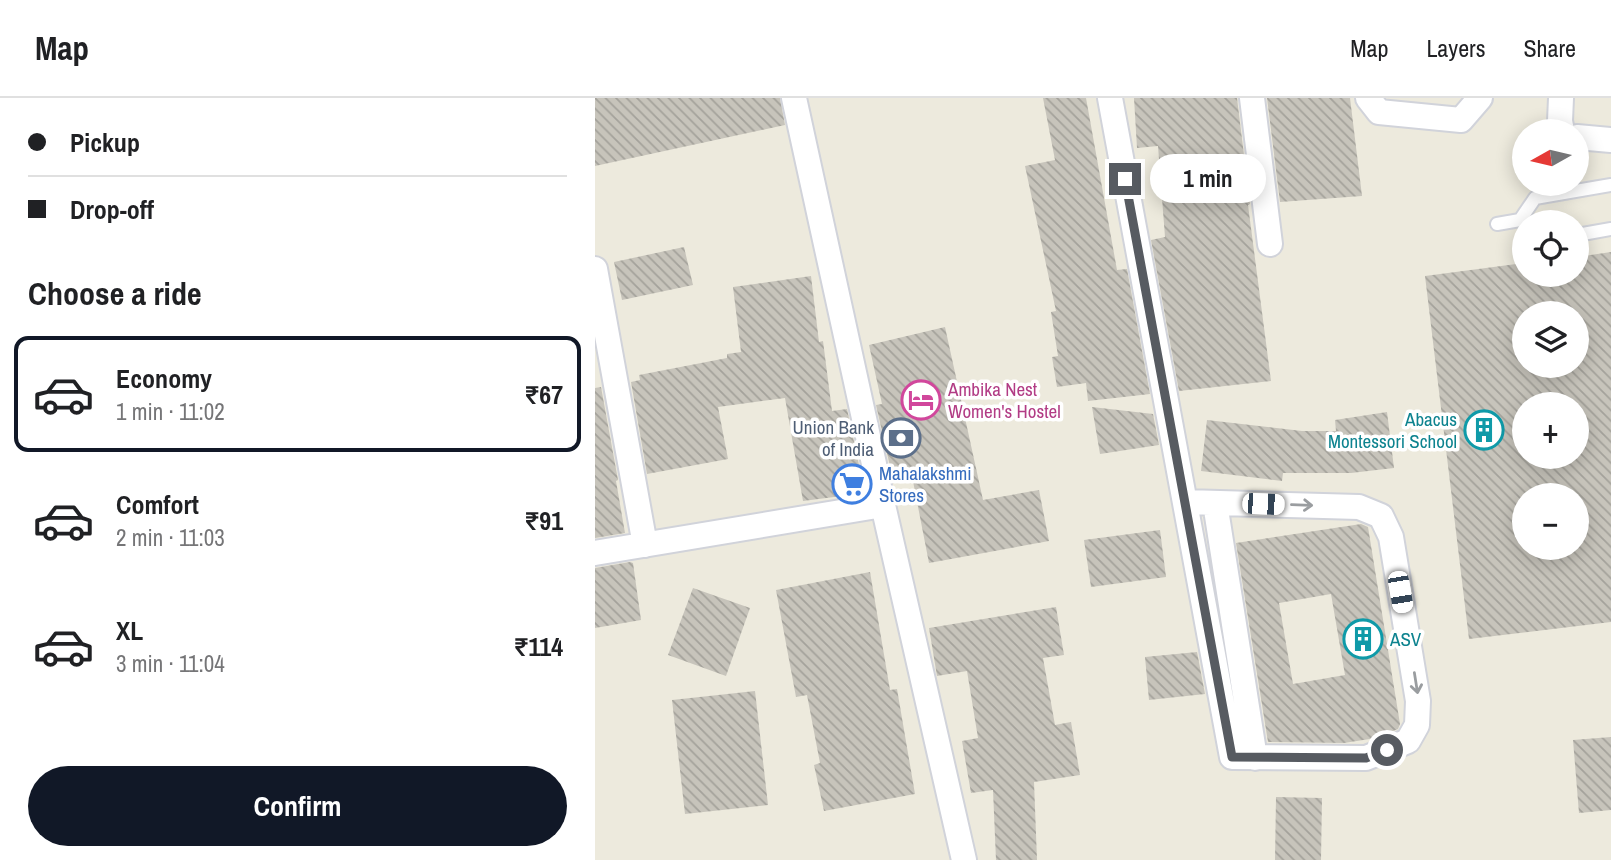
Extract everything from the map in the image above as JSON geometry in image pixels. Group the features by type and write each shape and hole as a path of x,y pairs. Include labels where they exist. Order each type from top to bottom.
{"street":[{"path":"794,98 964,860"},
{"path":"1110,98 1185,502 1244,757"},
{"path":"1252,98 1270,244"},
{"path":"1368,98 1379,112 1461,120 1481,98"},
{"path":"1560,119 1561,98"},
{"path":"1589,138 1611,140"},
{"path":"595,269 645,545"},
{"path":"1185,502 1359,507 1381,516 1391,537 1418,701 1417,725 1408,741 1366,758 1244,757"},
{"path":"1215,503 1244,757"},
{"path":"595,553 883,505"}],"lane":[{"path":"1528,210 1535,198 1611,186"},
{"path":"1497,224 1512,223"},
{"path":"1589,233 1611,229"}],"building":[{"path":"595,98 780,98 785,125 595,166"},
{"path":"1043,98 1086,98 1117,270 1127,269 1150,394 1088,401 1086,383 1057,387 1052,357 1058,356 1051,312 1056,311 1025,166 1055,160"},
{"path":"1134,98 1237,98 1271,381 1179,391 1151,240 1165,237 1158,146 1137,148"},
{"path":"1267,98 1350,98 1362,196 1280,202"},
{"path":"684,247 693,285 622,300 614,262"},
{"name":"Abacus Montessori School","path":"1611,252 1611,622 1469,639 1425,276 1512,265 1512,287 1589,287 1589,255"},
{"path":"811,276 819,342 823,341 832,411 847,409 865,493 803,501 785,398 718,407 728,459 647,474 631,382 640,380 639,375 727,358 727,354 741,352 733,287"},
{"path":"945,327 983,500 1039,490 1049,541 929,563 911,471 892,475 876,405 882,404 869,345"},
{"path":"601,387 625,533 595,538 595,388"},
{"path":"1092,407 1153,414 1159,445 1100,454"},
{"path":"1387,412 1394,468 1351,473 1283,473 1282,481 1201,471 1207,420 1302,431 1336,431 1335,420"},
{"name":"ASV","path":"1361,524 1368,527 1400,724 1398,729 1376,738 1344,743 1268,742 1236,543","holes":["1331,594 1345,675 1293,684 1279,603"]},
{"path":"1160,530 1166,577 1091,587 1084,540"},
{"path":"633,563 641,620 595,628 595,568"},
{"path":"870,572 890,690 897,689 915,794 824,811 814,765 820,763 807,695 796,697 776,590"},
{"path":"693,588 750,608 726,676 668,655"},
{"path":"1056,607 1064,655 1043,658 1055,725 1071,722 1080,775 1034,782 1037,860 996,860 993,790 971,793 962,741 978,738 967,671 937,676 929,628"},
{"path":"1197,652 1205,694 1149,700 1145,657"},
{"path":"755,691 768,805 685,814 672,700"},
{"path":"1611,737 1611,810 1579,813 1573,740"},
{"path":"1276,797 1322,798 1321,860 1275,860"}],"place":[{"name":"Ambika Nest Women's Hostel","path":"921,400"},
{"name":"Abacus Montessori School","path":"1484,430"},
{"name":"Union Bank of India","path":"901,438"},
{"name":"Mahalakshmi Stores","path":"852,484"},
{"name":"ASV","path":"1363,639"}],"route":[{"path":"1125,179 1232,757 1366,758 1387,750"}]}
